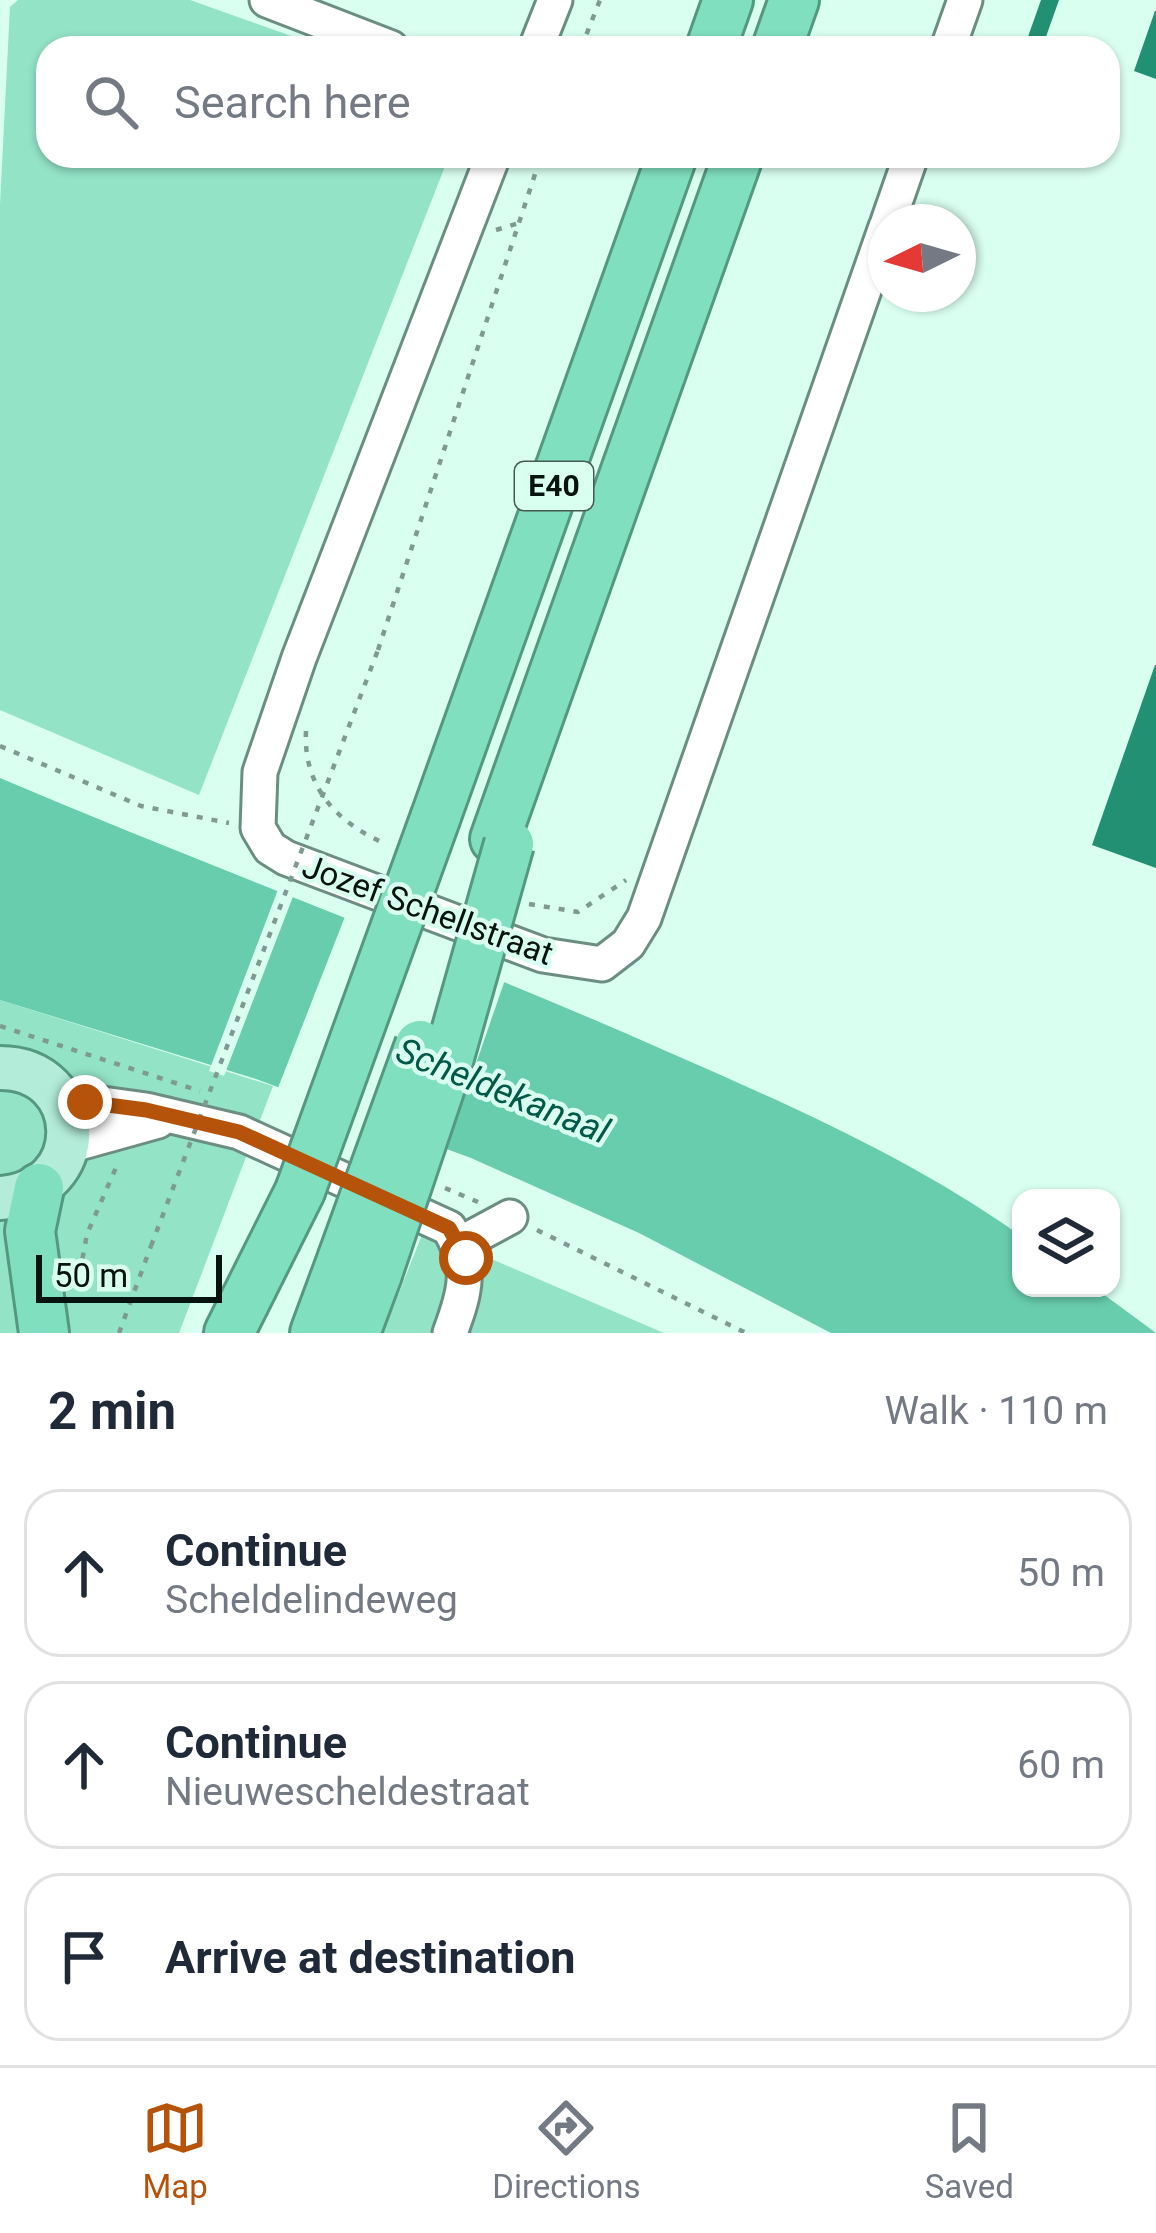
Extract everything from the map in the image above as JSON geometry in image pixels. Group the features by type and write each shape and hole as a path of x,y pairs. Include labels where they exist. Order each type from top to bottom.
{"highway":[{"path":"715,36 728,0"},
{"path":"781,36 794,0"},
{"name":"E40","path":"249,1333 279,1237 436,816 668,168"},
{"name":"E40","path":"315,1333 359,1267 502,842 548,689 734,168"},
{"path":"13,1199 19,1333"},
{"path":"13,1199 30,1231 44,1333"},
{"path":"229,1333 279,1237"},
{"path":"355,1333 359,1267"}],"main road":[{"path":"0,1068 36,1076 59,1098 68,1146 62,1162 13,1199"}],"street":[{"path":"267,0 360,36"},
{"path":"541,36 555,0"},
{"path":"952,36 964,0"},
{"path":"258,828 260,772 298,658 489,168"},
{"name":"Jozef Schellstraat","path":"894,204 906,168"},
{"name":"Jozef Schellstraat","path":"258,828 270,848 286,858 543,956 602,964 628,944 658,883 868,279"},
{"path":"59,1098 176,1116 239,1132 304,1177 449,1228 466,1258 467,1288 450,1333"},
{"path":"68,1146 176,1116"},
{"path":"458,1245 510,1217"}],"path":[{"path":"586,36 600,0"},
{"path":"119,1333 378,650 538,168"},
{"path":"0,746 141,806 258,828"},
{"path":"0,1026 135,1069"},
{"path":"76,1297 88,1234 120,1153"},
{"path":"510,1217 746,1333"}],"shaded area":[{"path":"18,0 190,0 291,36 36,36 36,168 444,168 199,795 0,710 0,204 10,7"},
{"path":"0,1000 273,1086 179,1333 0,1333"},
{"path":"424,1230 664,1333 383,1333"}],"water":[{"name":"Scheldekanaal","path":"0,778 501,981 803,1113 893,1157 1012,1230 1012,1297 1107,1297 1156,1333 831,1333 639,1233 471,1158 256,1079 0,1000"}],"pier":[{"path":"279,887 294,894 224,1076 209,1071"},
{"path":"346,914 507,974 444,1156 276,1093"}],"building":[{"path":"1041,0 1059,0 1046,36 1028,36"},
{"path":"1156,11 1156,79 1134,71"},
{"path":"1156,665 1156,868 1092,845"}],"route":[{"path":"85,1102 146,1110 239,1132 449,1228 466,1258"}]}
